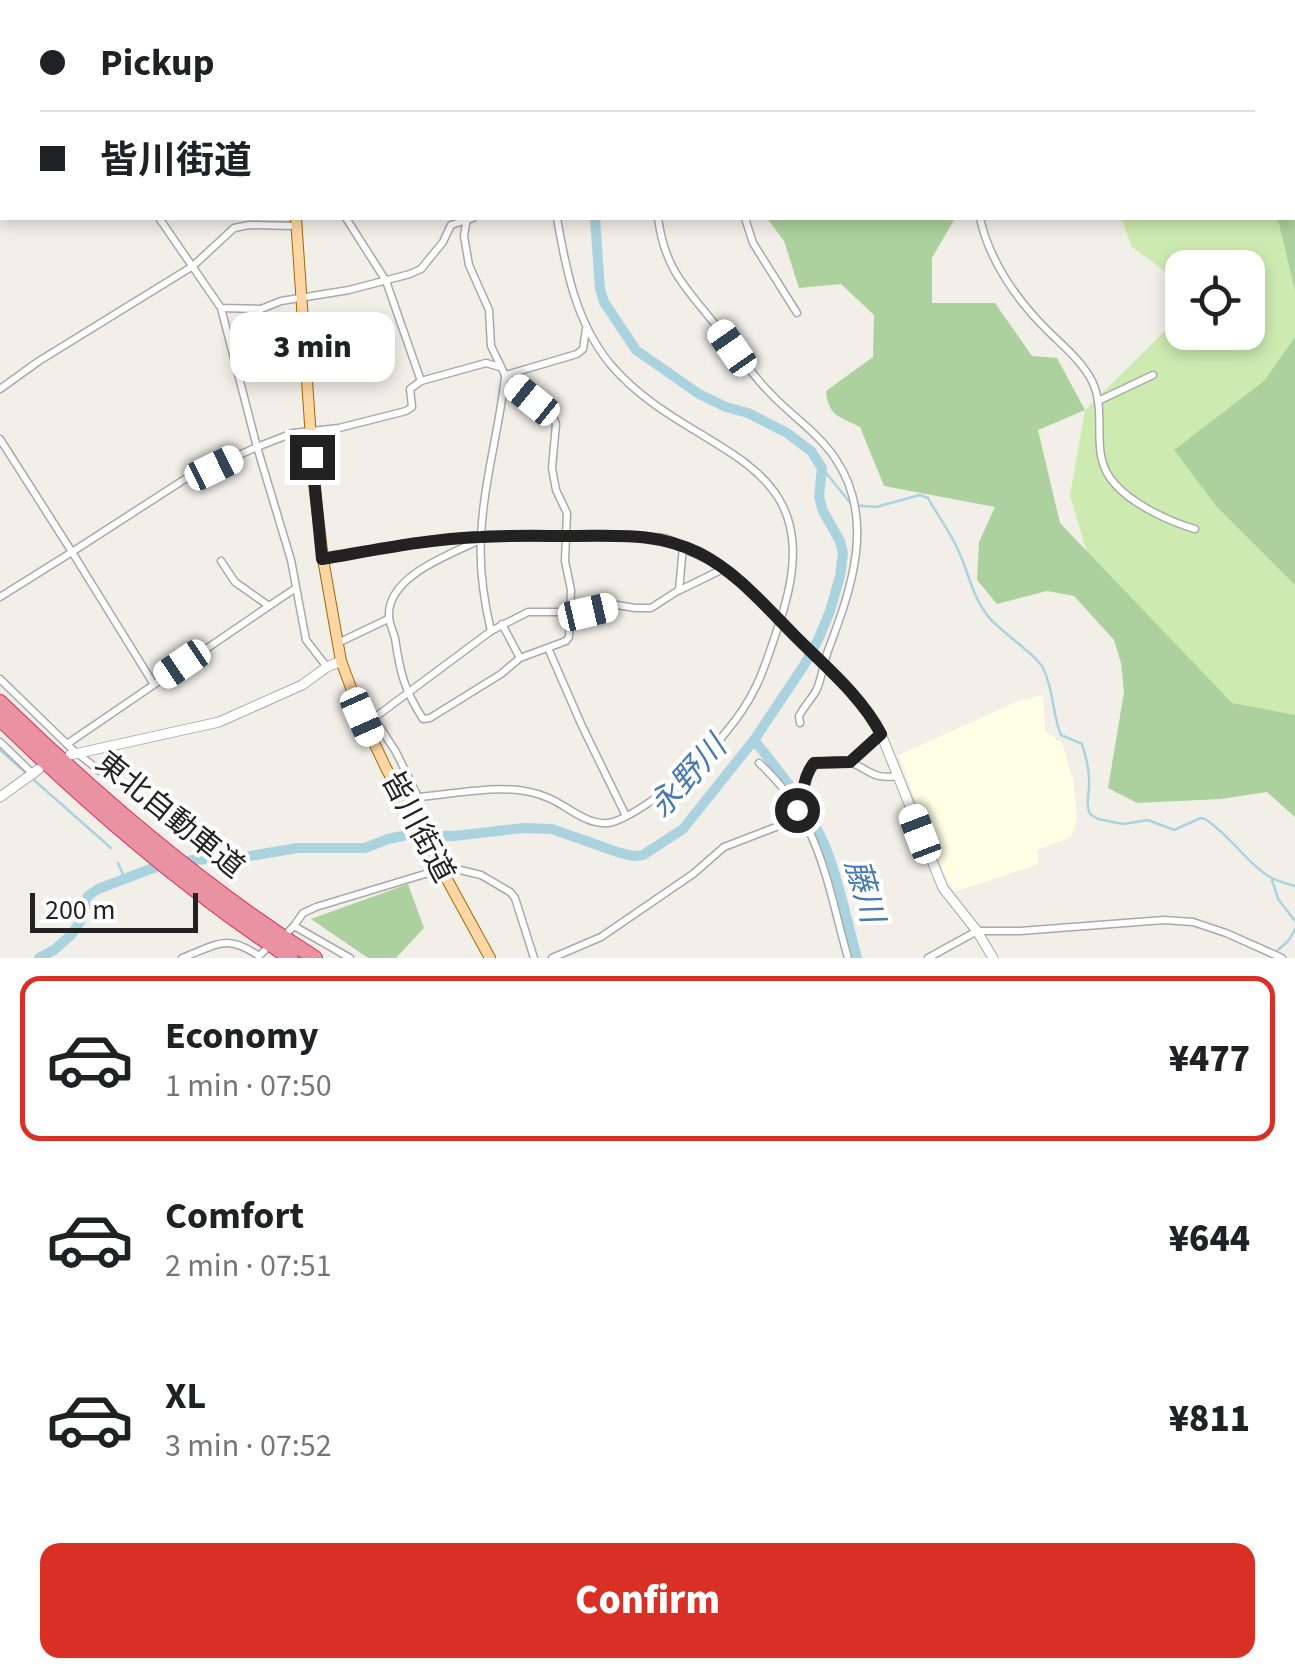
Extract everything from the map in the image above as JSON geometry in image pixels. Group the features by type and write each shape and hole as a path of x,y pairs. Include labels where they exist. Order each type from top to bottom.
{"highway":[{"name":"東北自動車道","path":"0,702 89,786 291,958"},
{"name":"東北自動車道","path":"0,720 146,852 259,929 315,958"}],"main road":[{"name":"皆川街道","path":"296,222 322,559 340,661 403,800 490,958"}],"street":[{"path":"160,220 221,308 291,560 306,640 327,667"},
{"path":"347,220 386,281 420,381"},
{"path":"221,308 261,309 386,281 421,269 444,242 451,224 463,220"},
{"path":"468,220 464,236 469,264 489,310 491,346 500,367 552,414 556,424 552,468 556,490 568,514 565,561 571,590 569,637 566,642 520,658 430,718 424,718 407,694 398,663 388,619 391,600 418,570 480,538"},
{"path":"403,800 514,790 546,796 595,822 613,822 626,816 700,764 734,722 760,682 782,622 794,551 789,524 776,493 736,455 652,403 610,364 586,329 572,289 558,220"},
{"path":"658,220 668,259 686,290 745,366 818,437 838,462 856,511 858,549 849,592 821,662 818,688 798,716 800,723"},
{"path":"746,220 753,243 796,313"},
{"path":"981,220 996,261 1014,290 1092,380 1100,417 1100,457 1114,483 1133,500 1195,529"},
{"path":"0,389 194,266 234,228 296,222"},
{"path":"505,375 577,354 583,349 586,329"},
{"path":"0,597 185,480 257,446 292,433 339,428 406,411 412,407 410,390 420,381 486,362 500,367"},
{"path":"491,632 483,597 480,538 505,375"},
{"path":"1098,401 1153,375"},
{"path":"0,439 154,683"},
{"path":"322,559 416,543 480,538 630,536 665,539 724,568 858,700 881,734 943,888 977,931 992,958"},
{"path":"680,590 683,546"},
{"path":"221,561 235,582 268,606"},
{"path":"418,798 396,752 368,718 502,624 528,612 588,612 617,605 651,608 724,568"},
{"path":"66,744 296,588"},
{"path":"337,644 388,619"},
{"path":"502,624 520,658"},
{"path":"548,648 626,816"},
{"path":"73,754 219,722 302,685 340,661"},
{"path":"0,679 73,754 101,772"},
{"path":"850,762 881,734"},
{"path":"0,742 36,771 0,797"},
{"path":"552,958 601,937 693,874 724,847 789,822 805,793 805,776 814,763 850,762 869,774 898,776"},
{"path":"760,763 778,780 820,850 848,958"},
{"path":"350,958 292,928 303,913 316,907 456,869 481,874 510,892 534,958"},
{"path":"928,958 977,931 1164,920 1193,922 1282,958"},
{"path":"182,958 230,941 260,955"}],"shaded area":[{"path":"1043,695 1045,731 1062,743 1073,780 1077,819 1071,837 1037,850 1039,864 954,892 935,855 899,755 1016,702"}],"green space":[{"path":"768,220 954,220 932,258 932,303 995,303 1032,356 1057,358 1085,410 1038,430 1060,523 1232,703 1295,715 1295,817 1267,792 1221,799 1137,803 1108,788 1124,692 1114,640 1074,596 1047,591 997,604 977,580 979,542 995,507 884,486 860,427 832,411 826,391 873,357 874,315 841,284 799,288 784,241"},
{"path":"1122,220 1295,220 1295,717 1236,718 1089,560 1070,495 1085,410 1165,331 1165,350 1265,350 1265,250 1165,250 1165,271 1132,247"},
{"path":"1277,220 1295,220 1295,291"},
{"path":"1295,337 1295,585 1216,506 1174,450 1264,381"},
{"path":"408,884 424,928 396,958 368,958 311,919"}],"waterway":[{"name":"永野川","path":"39,958 71,935 80,922 88,896 98,889 153,868 193,860 297,848 365,848 407,835 454,836 523,828 552,829 620,853 643,855 683,829 754,740 818,640 840,576 840,541 819,497 822,468 811,451 787,433 699,394 636,350 604,302 595,220"},
{"path":"822,468 852,505 876,507 920,495 928,498 956,545 987,615 1043,668 1061,735 1082,744 1089,771 1090,814 1123,824 1148,820 1174,830 1205,819 1264,873 1295,886"},
{"name":"藤川","path":"754,740 797,796 824,843 857,958"},
{"path":"0,750 25,772"},
{"path":"34,780 111,848"},
{"path":"118,863 125,879"},
{"path":"1272,880 1278,899 1295,921"},
{"path":"1277,951 1295,929"}],"route":[{"path":"312,457 322,559 481,536 630,536 665,539 724,568 844,686 881,734 850,762 814,763 805,776 805,793 797,810"}]}
